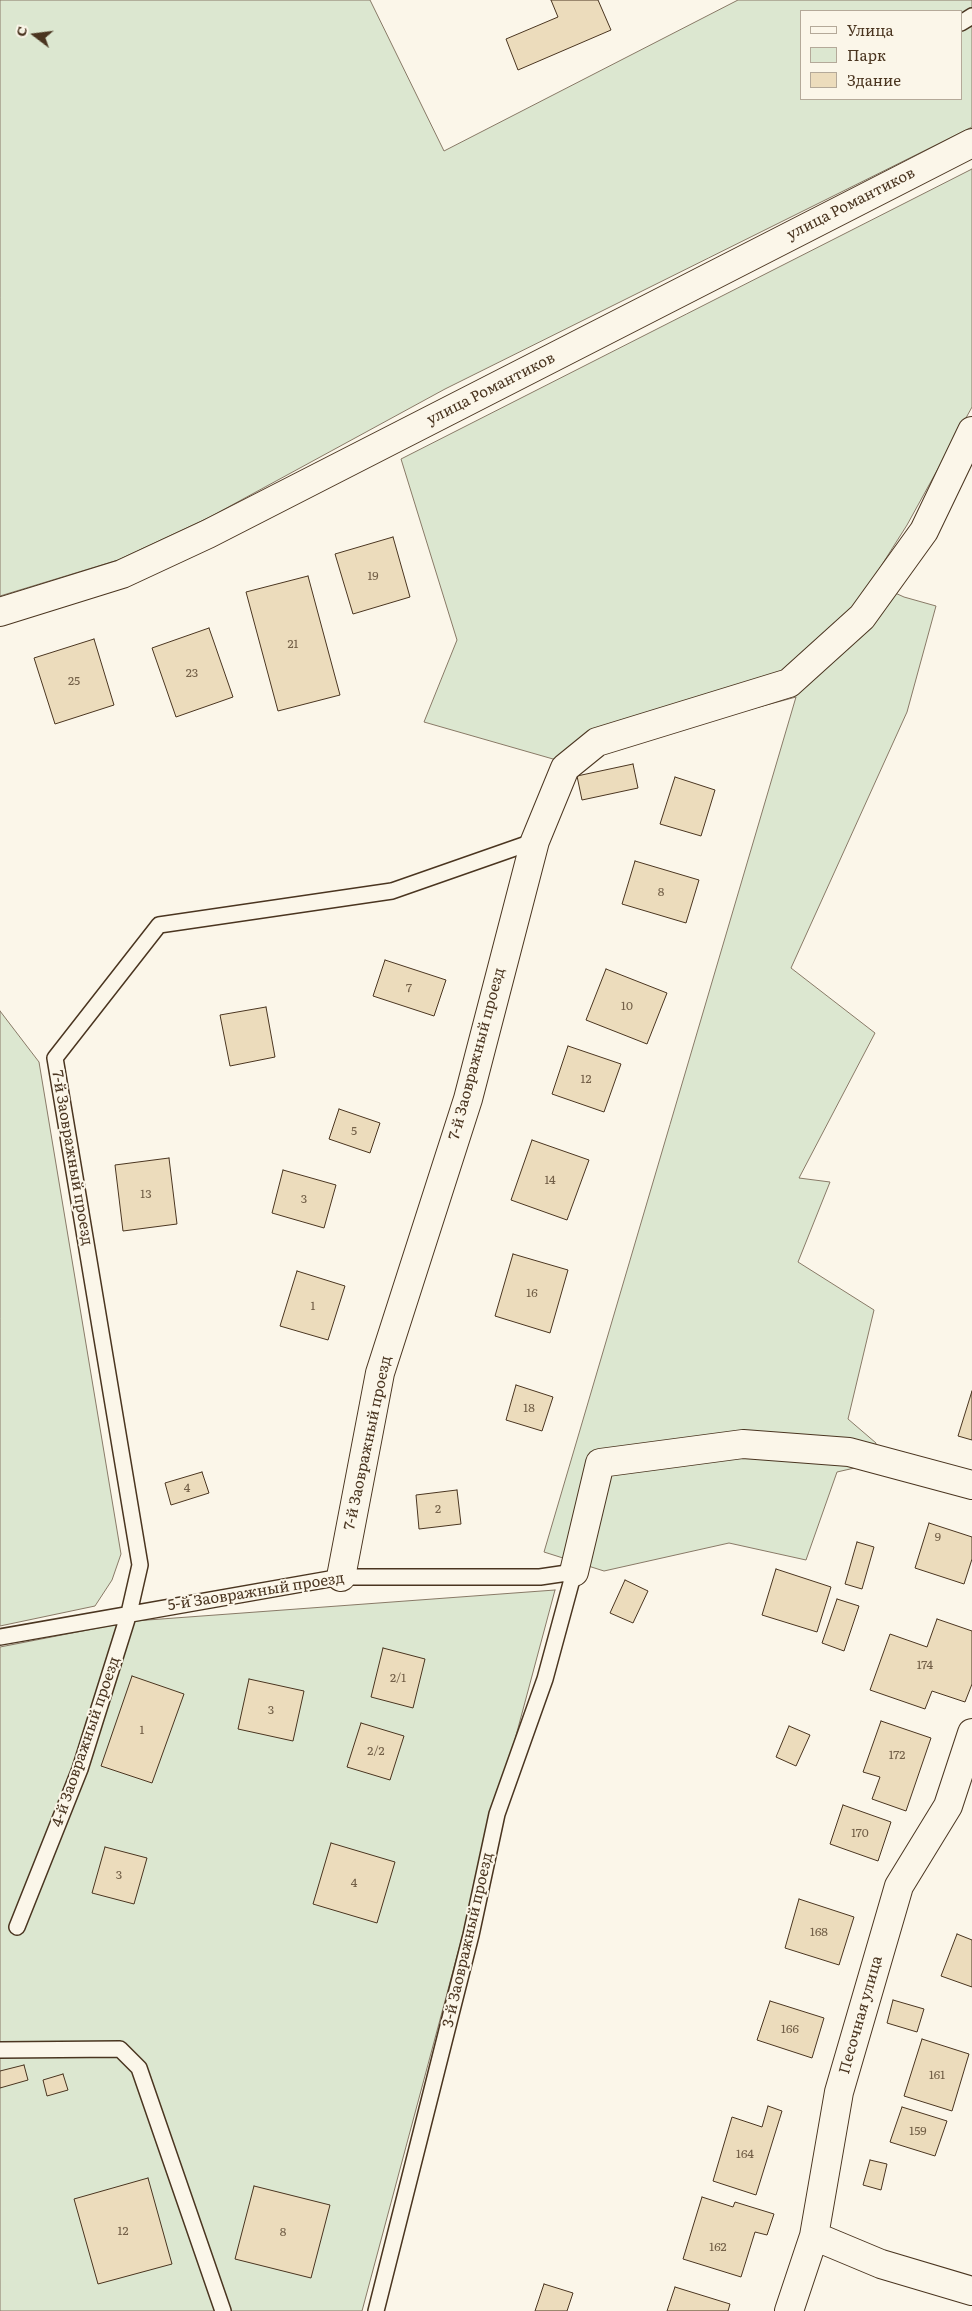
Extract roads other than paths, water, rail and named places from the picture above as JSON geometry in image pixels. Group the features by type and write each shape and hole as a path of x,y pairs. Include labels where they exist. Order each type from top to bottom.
{"street":[{"name":"улица Романтиков","path":"0,612 122,574 199,538 972,143"},
{"name":"7-й Заовражный проезд","path":"341,1577 380,1373 468,1099 535,840 564,768 596,742 788,683 862,617 924,531 972,431"},
{"path":"574,1572 600,1463 743,1444 849,1452 972,1486"},
{"name":"Песочная улица","path":"789,2311 814,2236 839,2092 898,1886 948,1806 972,1734"},
{"path":"814,2236 881,2264 972,2291"}],"lane":[{"name":"7-й Заовражный проезд","path":"129,1613 140,1565 55,1058 159,925 392,891 535,840"},
{"name":"5-й Заовражный проезд","path":"0,1637 341,1577 540,1577 574,1572"},
{"name":"3-й Заовражный проезд","path":"376,2311 471,1935 497,1814 545,1679 574,1572"},
{"name":"4-й Заовражный проезд","path":"17,1927 80,1769 129,1613"},
{"path":"0,2050 120,2049 139,2068 223,2311"}]}
